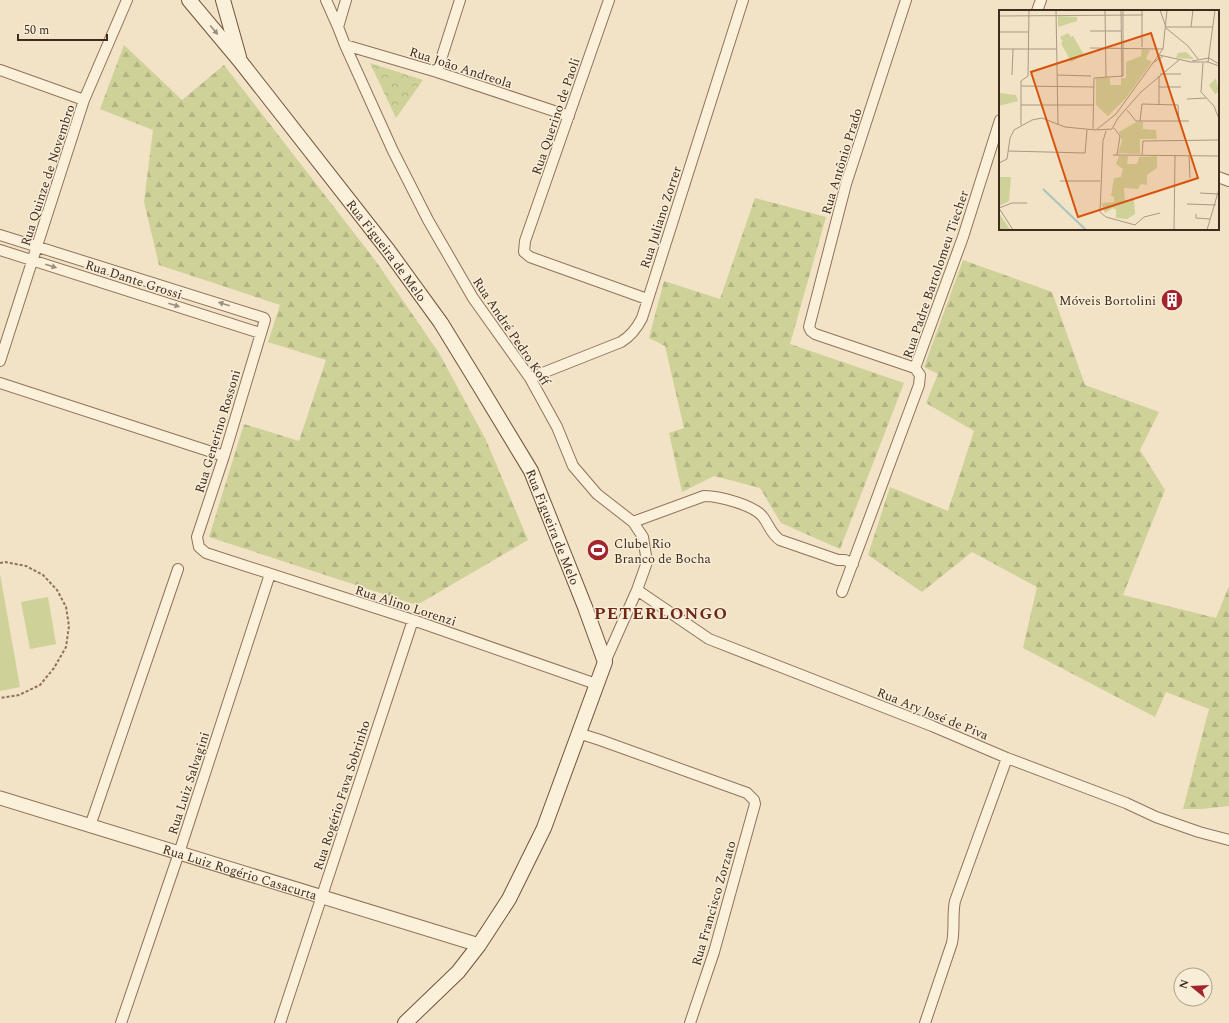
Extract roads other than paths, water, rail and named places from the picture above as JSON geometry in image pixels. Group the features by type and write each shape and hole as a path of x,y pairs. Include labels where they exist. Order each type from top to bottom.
{"main road":[{"name":"Rua Figueira de Melo","path":"189,0 240,61 388,250 441,323 531,472 585,607 605,662"},
{"name":"Rua Figueira de Melo","path":"223,0 240,61"},
{"path":"405,1023 458,972 479,945 509,899 544,828 605,662"}],"street":[{"name":"Rua Quinze de Novembro","path":"0,361 32,260 38,247 84,100 127,0"},
{"name":"Rua André Pedro Koff","path":"326,0 344,45 393,151 428,220 473,298 530,378 557,427 573,466 597,494 633,522 643,537 647,562 637,590 605,662"},
{"path":"338,27 346,0"},
{"path":"437,72 460,0"},
{"name":"Rua Querino de Paoli","path":"609,0 525,241 524,252 530,257 647,299"},
{"name":"Rua Juliano Zorrer","path":"530,378 626,339 637,329 642,318 743,0"},
{"name":"Rua Antônio Prado","path":"906,0 846,184 809,326 811,331 815,334 915,368"},
{"path":"1038,10 1041,0"},
{"name":"Rua João Andreola","path":"344,45 437,72 569,116"},
{"path":"0,70 84,100"},
{"name":"Rua Padre Bartolomeu Tiecher","path":"842,592 919,385 920,375 915,368 964,237 999,123"},
{"path":"1219,177 1229,181"},
{"name":"Rua Dante Grossi","path":"0,235 261,316"},
{"name":"Rua Dante Grossi","path":"0,250 260,333"},
{"name":"Rua Generino Rossoni","path":"206,553 199,546 197,537 224,456 264,320 261,316"},
{"path":"0,383 224,456"},
{"path":"633,522 704,496 716,496 759,513 763,517 772,534 780,540 838,560 845,560 853,564"},
{"name":"Rua Alino Lorenzi","path":"206,553 413,620 596,684"},
{"path":"90,826 178,569"},
{"name":"Rua Luiz Salvagini","path":"121,1023 179,853 270,574"},
{"name":"Rua Ary José de Piva","path":"637,590 709,639 932,726 1008,758 1126,803 1156,817 1199,832 1229,840"},
{"name":"Rua Rogério Fava Sobrinho","path":"280,1023 413,620"},
{"name":"Rua Francisco Zorzato","path":"578,733 747,793 754,800 755,804 714,952 690,1023"},
{"path":"925,1023 952,943 954,934 953,910 955,901 1008,758"},
{"name":"Rua Luiz Rogério Casacurta","path":"0,798 479,945"}],"place":[{"name":"Móveis Bortolini","path":"1172,300"},
{"name":"Clube Rio Branco de Bocha","path":"598,550"}],"district":[{"name":"PETERLONGO","path":"661,613"}]}
